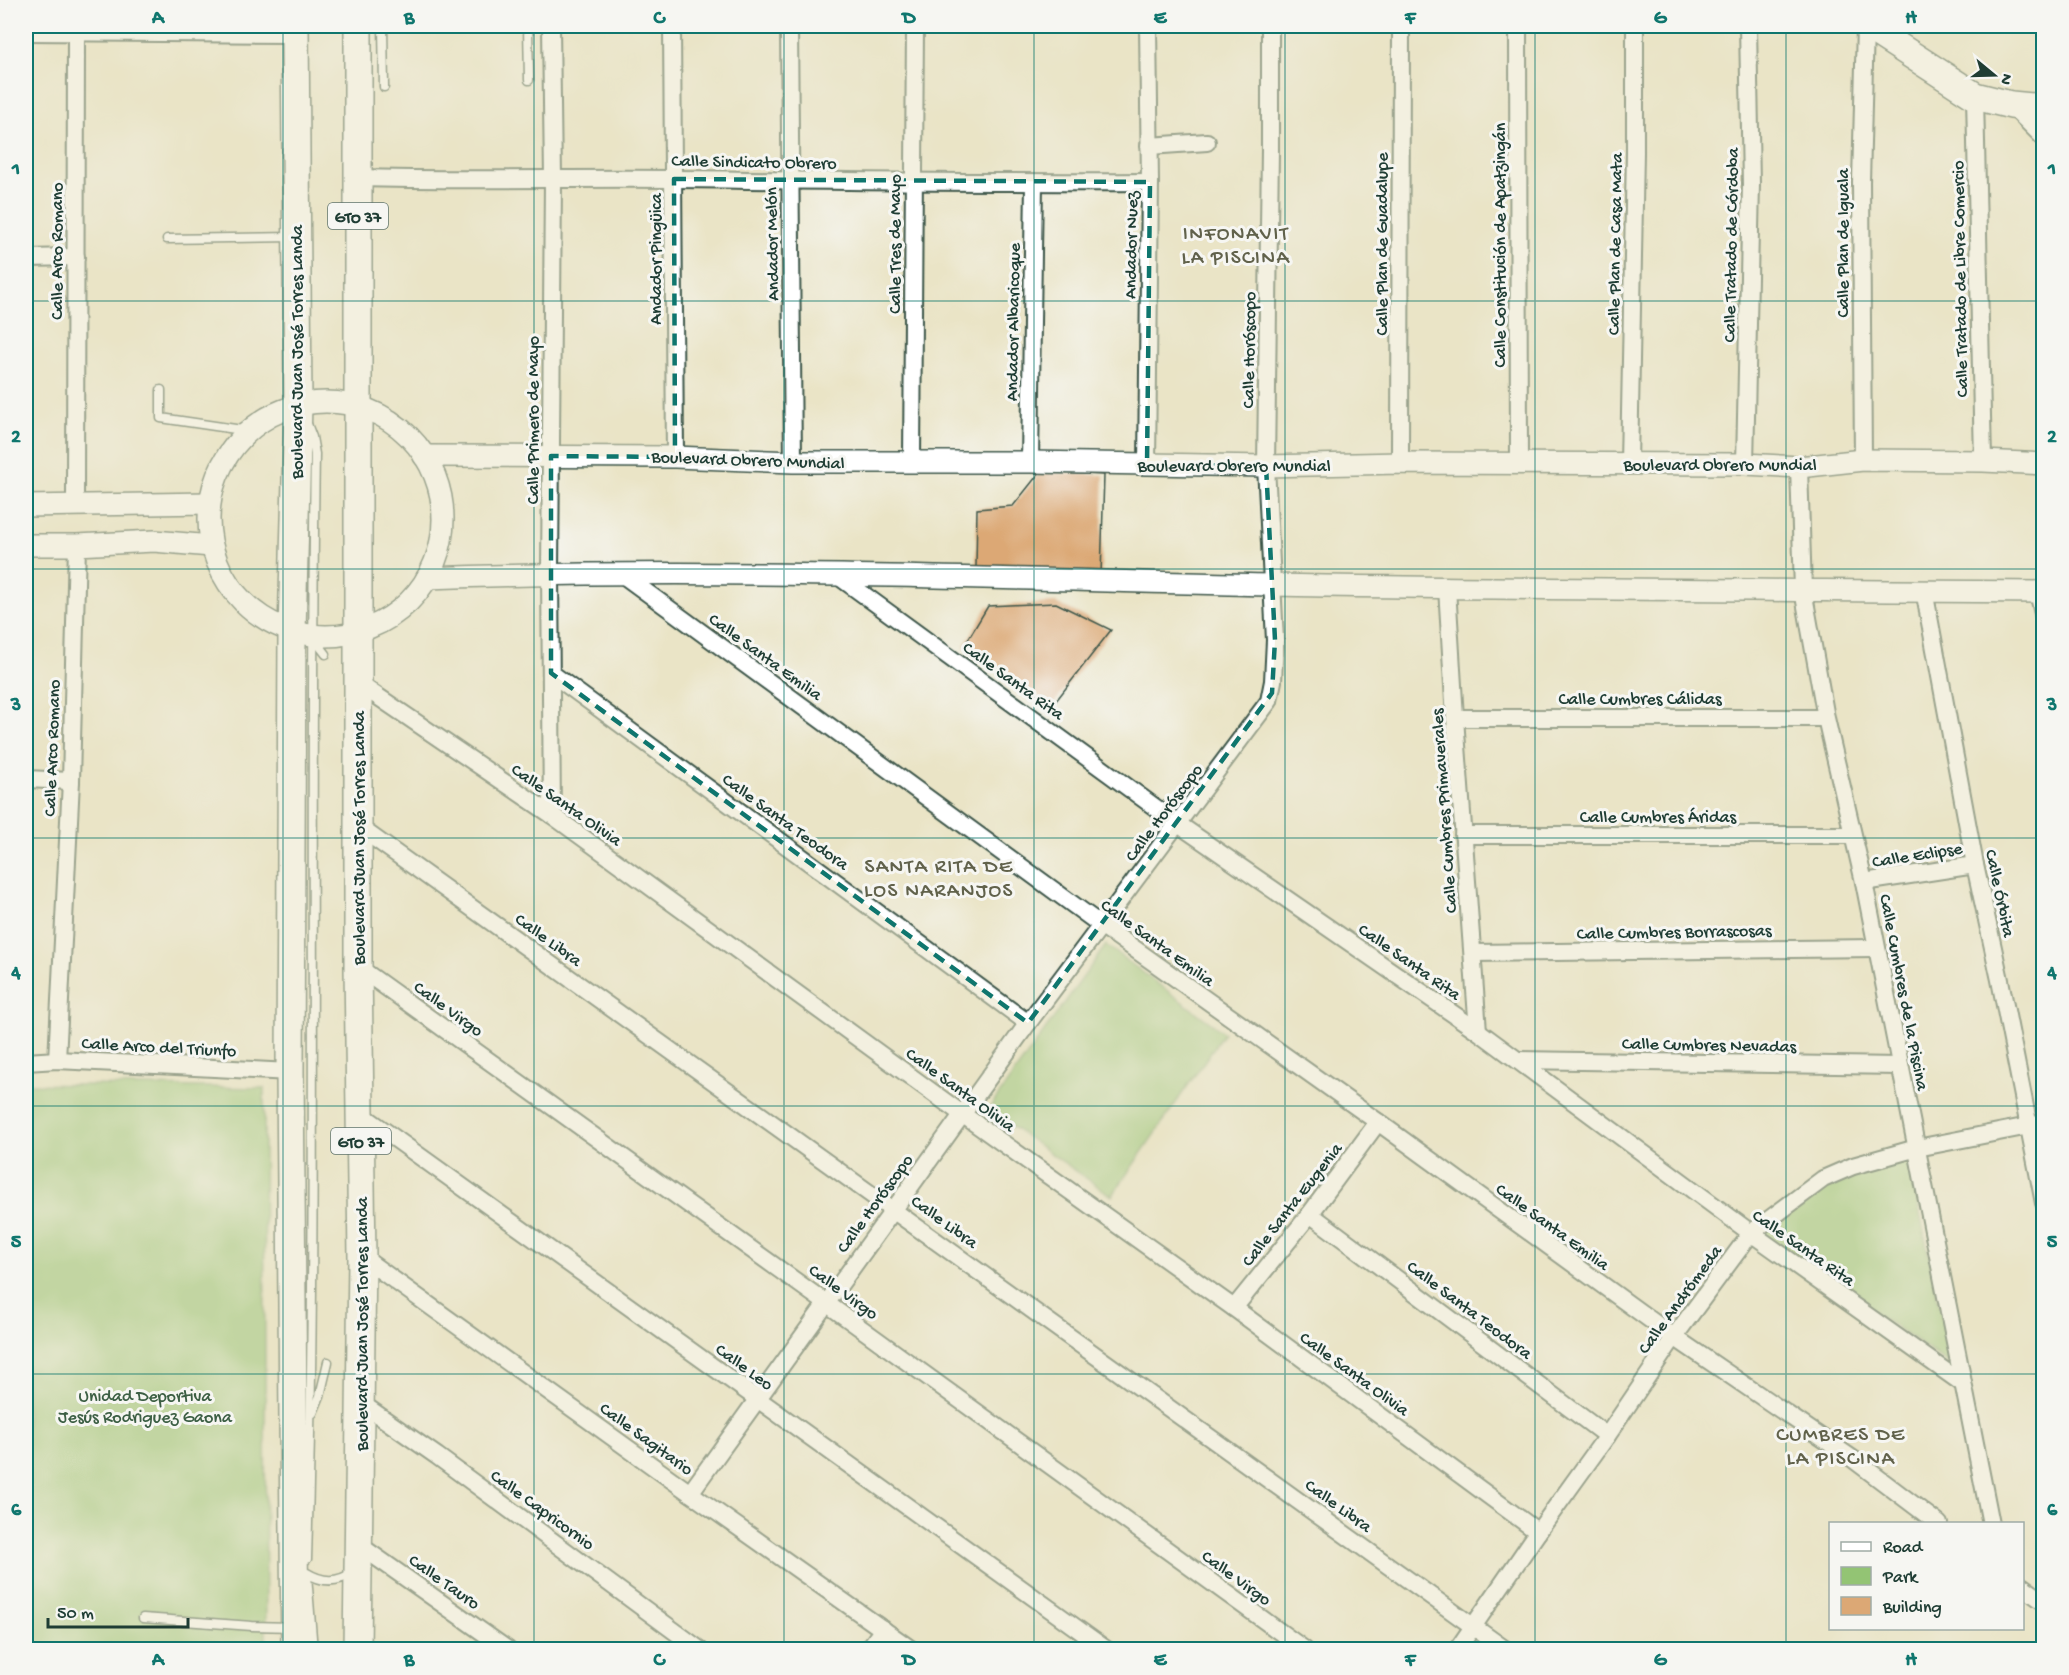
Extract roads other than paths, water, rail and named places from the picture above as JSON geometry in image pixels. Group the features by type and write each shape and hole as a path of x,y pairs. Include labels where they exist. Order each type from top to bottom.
{"main road":[{"name":"Boulevard Juan José Torres Landa","path":"357,1650 362,1257 358,967 358,26"},
{"path":"1866,26 1975,96 2011,105 2043,106"},
{"name":"Boulevard Juan José Torres Landa","path":"295,30 302,634 290,1072 295,1638"}],"street":[{"name":"Calle Primero de Mayo","path":"550,26 553,179 550,573 552,815"},
{"name":"Andador Pingüica","path":"672,26 675,457"},
{"name":"Andador Melón","path":"789,26 793,462"},
{"name":"Calle Tres de Mayo","path":"912,462 915,26"},
{"name":"Andador Nuez","path":"1147,465 1150,182 1148,26"},
{"name":"Calle Horóscopo","path":"690,1493 1028,1023 1269,701 1272,693 1275,640 1266,466 1270,26"},
{"name":"Calle Plan de Guadalupe","path":"1400,463 1401,26"},
{"name":"Calle Constitución de Apatzingán","path":"1518,26 1520,464"},
{"name":"Calle Plan de Casa Mata","path":"1629,464 1635,26"},
{"name":"Calle Tratado de Córdoba","path":"1745,464 1751,184 1748,26"},
{"name":"Calle Plan de Iguala","path":"1863,460 1861,182 1866,26"},
{"path":"26,33 295,30"},
{"name":"Calle Arco Romano","path":"75,506 76,32"},
{"name":"Calle Tratado de Libre Comercio","path":"1975,96 1983,461"},
{"path":"2011,105 2043,138"},
{"path":"1149,146 1207,142"},
{"name":"Calle Sindicato Obrero","path":"358,178 674,179 790,182 1150,182"},
{"name":"Andador Albaricoque","path":"1030,462 1034,183"},
{"path":"26,258 76,257"},
{"path":"328,402 358,406 396,425 424,456 438,485 443,517 439,549 427,578 414,597 398,612 358,633 333,637 302,634 264,620 240,600 222,575 211,546 209,503 217,476 230,451 249,430 272,415 298,405 328,402"},
{"name":"Boulevard Obrero Mundial","path":"424,456 675,457 793,462 1030,462 1266,466 1400,463 1745,464 1799,467 1863,460 2043,464"},
{"name":"Calle Cumbres de la Piscina","path":"1799,467 1803,590 1826,718 1864,882 1991,1522"},
{"path":"26,506 209,503"},
{"path":"26,545 154,542 211,546"},
{"name":"Calle Arco Romano","path":"57,1060 70,781 77,545"},
{"path":"427,578 550,573 623,575 834,573 1447,588 2041,592 2043,618"},
{"name":"Calle Santa Rita","path":"834,573 1178,824 1478,1031 1751,1233 1962,1383"},
{"name":"Calle Santa Emilia","path":"623,575 1101,925 1674,1337 1853,1459 1936,1522"},
{"name":"Calle Cumbres Primaverales","path":"1447,588 1478,1031"},
{"name":"Calle Órbita","path":"1924,590 1975,865 2035,1125 2043,1203"},
{"name":"Calle Santa Teodora","path":"550,673 1028,1023"},
{"name":"Calle Santa Olivia","path":"358,683 552,815 962,1114 1234,1308 1538,1532"},
{"name":"Calle Cumbres Cálidas","path":"1455,718 1826,718"},
{"path":"26,779 70,781"},
{"name":"Calle Libra","path":"359,827 1506,1650"},
{"name":"Calle Cumbres Áridas","path":"1463,835 1852,835"},
{"name":"Calle Eclipse","path":"1864,882 1975,865"},
{"name":"Calle Cumbres Borrascosas","path":"1473,953 1876,948"},
{"name":"Calle Virgo","path":"358,967 1305,1650"},
{"name":"Calle Arco del Triunfo","path":"26,1062 57,1060 290,1072"},
{"name":"Calle Cumbres Nevadas","path":"1518,1060 1899,1066"},
{"name":"Calle Leo","path":"361,1114 1107,1650"},
{"name":"Calle Santa Eugenia","path":"1234,1308 1310,1214 1378,1122"},
{"name":"Calle Andrómeda","path":"1457,1650 1674,1337 1751,1233 1823,1179 1853,1166 1917,1148 2035,1125"},
{"name":"Calle Santa Teodora","path":"1310,1214 1607,1436"},
{"name":"Calle Sagitario","path":"362,1257 912,1650"},
{"name":"Calle Capricornio","path":"361,1403 437,1455 700,1650"},
{"name":"Calle Tauro","path":"359,1556 508,1650"},
{"path":"2024,1588 2043,1602"},
{"path":"868,1650 883,1629"}],"lane":[{"path":"383,26 384,87"},
{"path":"528,26 529,80"},
{"path":"167,239 297,237"},
{"path":"161,390 161,418 249,430"},
{"path":"302,634 326,654"},
{"path":"302,634 311,1418 307,1573 314,1650"},
{"path":"311,1418 320,1396 328,1362"},
{"path":"307,1573 322,1581 343,1578 359,1556"},
{"path":"347,1650 357,1598"},
{"path":"143,1618 252,1626 295,1638"}],"district":[{"name":"INFONAVIT LA PISCINA","path":"1236,244"},
{"name":"SANTA RITA DE LOS NARANJOS","path":"939,877"},
{"name":"CUMBRES DE LA PISCINA","path":"1841,1445"}],"park label":[{"name":"Unidad Deportiva Jesús Rodriguez Gaona","path":"145,1405"}]}
